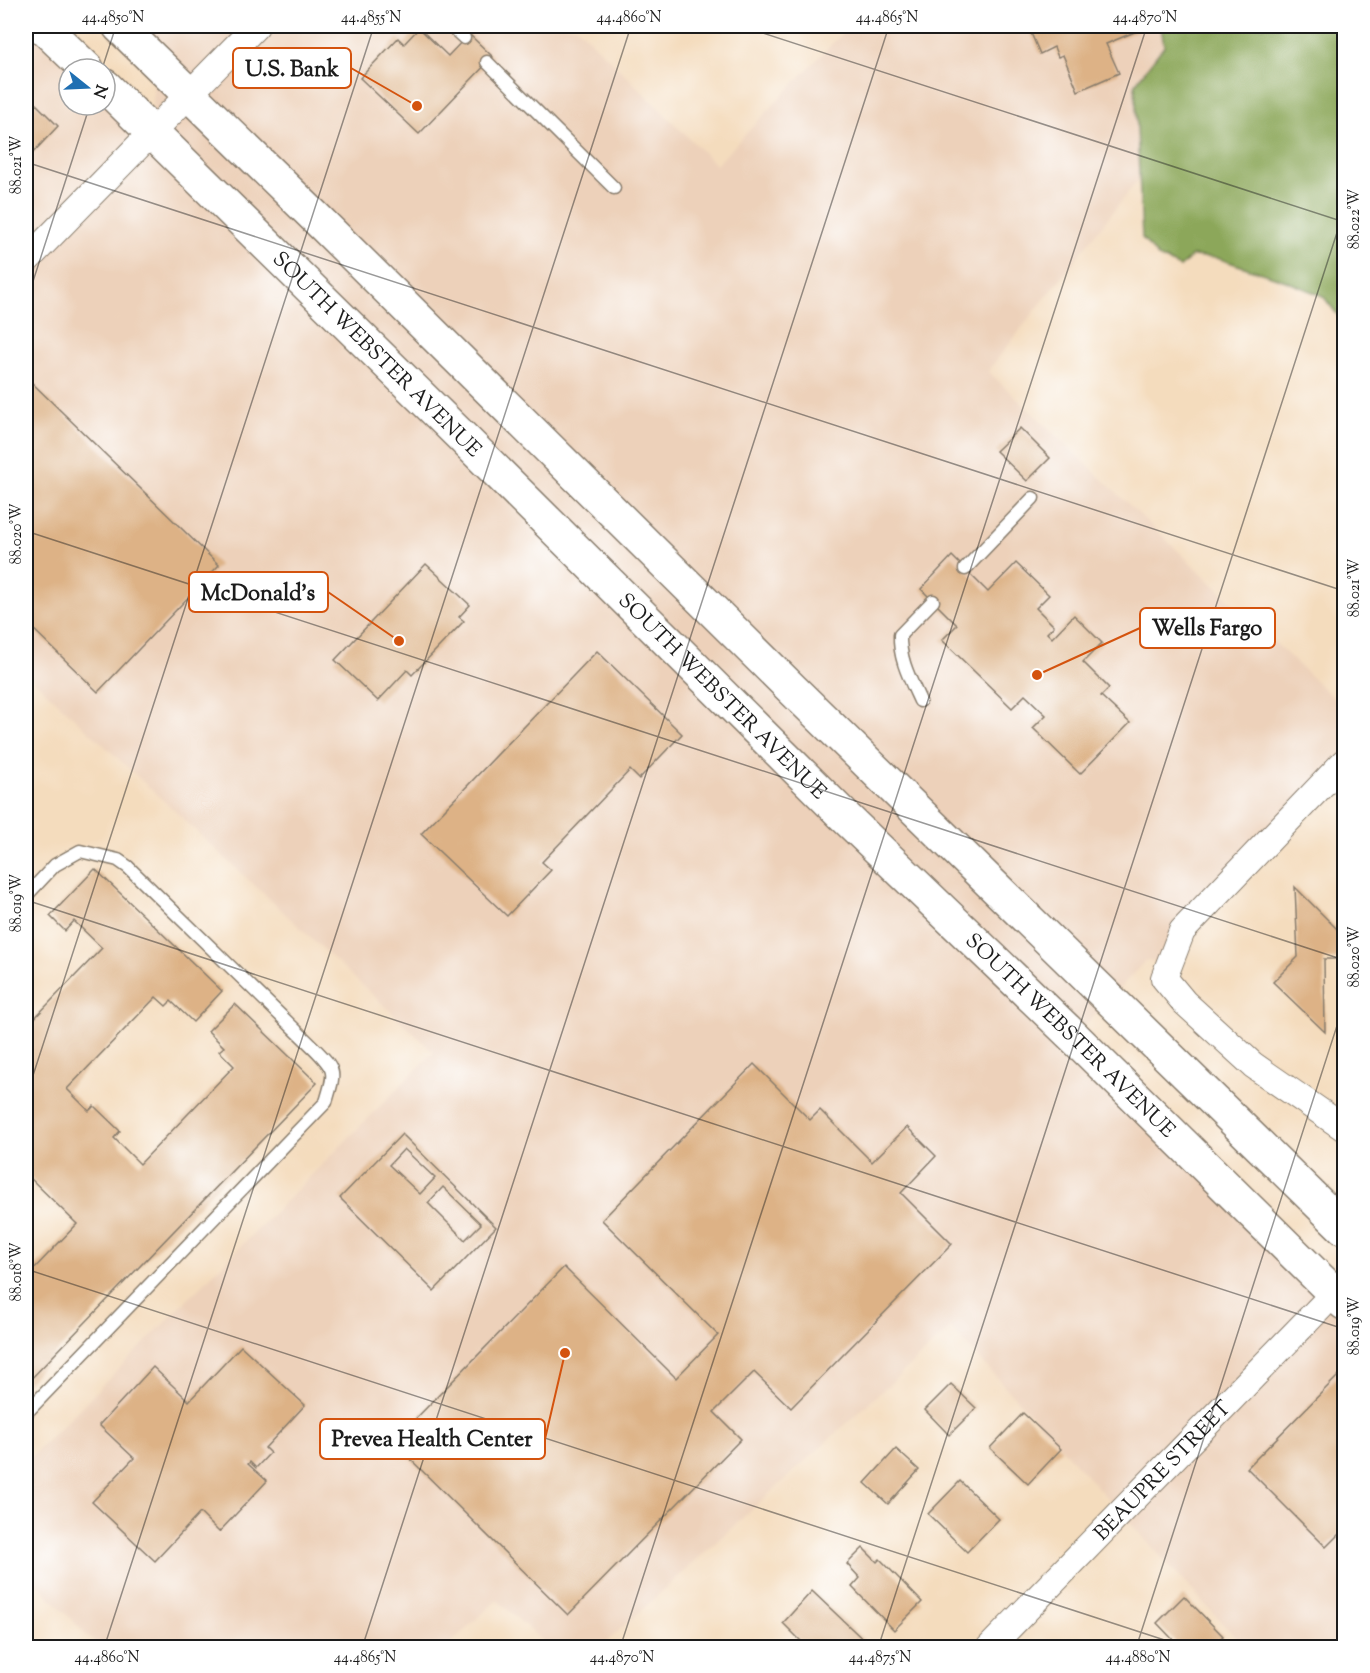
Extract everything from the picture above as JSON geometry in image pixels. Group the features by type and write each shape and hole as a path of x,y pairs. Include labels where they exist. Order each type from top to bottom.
{"main road":[{"path":"42,26 74,57"},
{"path":"118,26 321,222 792,689 1344,1228"},
{"name":"SOUTH WEBSTER AVENUE","path":"117,98 844,816 1341,1293"}],"street":[{"path":"26,260 256,26"},
{"path":"1344,762 1182,931 1164,978 1184,1002 1253,1065 1344,1128"},
{"name":"BEAUPRE STREET","path":"989,1647 1341,1293"}],"lane":[{"path":"451,26 464,39"},
{"path":"488,62 614,188"},
{"path":"965,569 1034,498"},
{"path":"920,701 899,651 900,635 933,601"},
{"path":"26,896 55,865 80,851 118,861 128,867 332,1066 333,1078 326,1102 26,1413"}],"shaded area":[{"path":"26,26 42,26 61,57 57,57 57,117 117,117 117,112 152,131 154,61 119,26 576,26 716,165 849,26 1202,26 1222,73 988,371 1344,708 1344,762 1169,964 1146,960 1074,1037 1344,1303 1344,1647 1244,1647 951,1328 601,1647 549,1647 497,1600 447,1647 98,1647 26,1572 26,1462 434,1052 26,673"}],"green space":[{"path":"1161,26 1344,26 1344,323 1323,296 1217,258 1192,256 1180,267 1158,257 1142,238 1135,84 1164,46"}],"building":[{"path":"1028,26 1149,26 1106,44 1119,73 1078,91 1063,55 1058,57 1054,47 1040,54"},
{"path":"419,28 448,56 469,34 493,57 419,134 360,78 398,38 404,44"},
{"path":"26,94 58,126 26,160"},
{"path":"26,377 219,565 98,692 26,622"},
{"path":"1020,428 1050,458 1027,481 996,451"},
{"path":"952,556 988,592 1016,563 1049,595 1036,608 1054,626 1047,633 1052,638 1074,615 1102,643 1083,662 1109,688 1101,696 1130,723 1080,774 1033,728 1046,715 1025,695 1012,708 942,640 957,625 921,589"},
{"path":"426,564 470,605 459,617 464,621 412,675 407,670 378,701 335,660"},
{"path":"597,651 682,734 639,779 630,770 542,862 551,870 507,916 421,834"},
{"path":"95,869 222,991 193,1022 171,1001 166,1006 156,997 67,1089 89,1111 94,1106 120,1131 114,1138 140,1164 234,1066 219,1051 224,1047 208,1031 235,1004 317,1083 26,1384 26,1277 77,1224 26,1174 26,1027 102,948 74,921 65,931 50,916"},
{"path":"1295,887 1344,936 1344,959 1324,959 1325,1032 1273,982 1298,957"},
{"path":"754,1064 810,1120 820,1110 872,1162 907,1127 936,1156 901,1193 952,1244 791,1408 754,1372 714,1412 741,1439 568,1615 393,1442 564,1267 676,1378 718,1335 602,1220"},
{"path":"402,1134 496,1227 434,1291 340,1198","holes":["404,1149 435,1178 420,1194 389,1165","443,1187 481,1224 465,1240 428,1203"]},
{"path":"241,1346 305,1405 265,1448 270,1453 256,1468 250,1462 248,1464 267,1481 219,1532 200,1513 155,1561 92,1502 134,1458 99,1425 153,1367 189,1401"},
{"path":"1343,1371 1344,1529 1326,1547 1247,1468"},
{"path":"951,1384 976,1408 949,1435 925,1410"},
{"path":"1023,1413 1061,1449 1028,1484 990,1448"},
{"path":"896,1449 919,1470 888,1504 865,1483"},
{"path":"960,1481 999,1519 967,1552 928,1514"},
{"path":"863,1548 877,1562 880,1559 922,1602 894,1630 852,1587 860,1578 847,1564"},
{"path":"812,1591 872,1648 808,1648 783,1623"},
{"path":"1184,1596 1223,1636 1219,1640 1226,1648 1181,1648 1157,1623"}],"place":[{"name":"U.S. Bank","path":"417,106"},
{"name":"McDonald's","path":"399,641"},
{"name":"Wells Fargo","path":"1037,675"},
{"name":"Prevea Health Center","path":"565,1353"}]}
